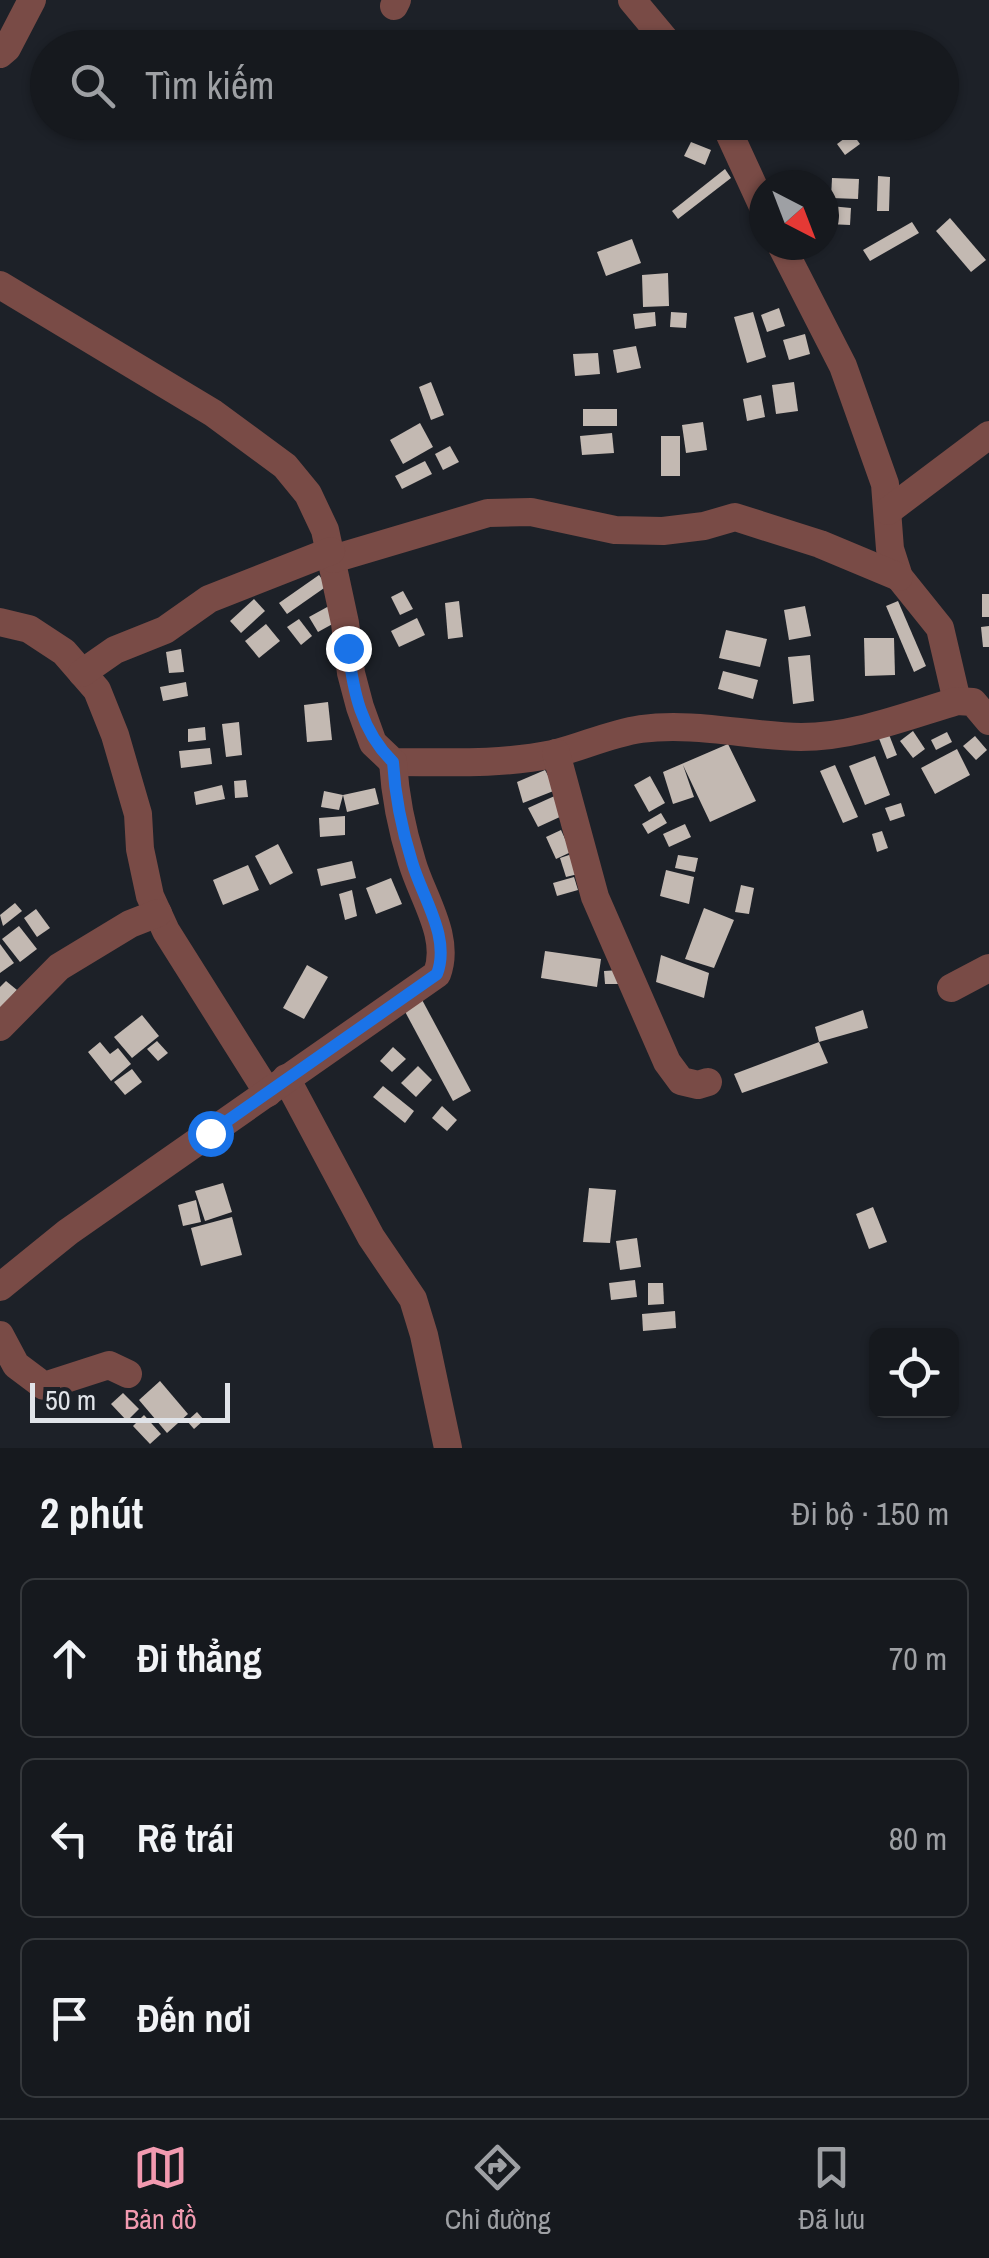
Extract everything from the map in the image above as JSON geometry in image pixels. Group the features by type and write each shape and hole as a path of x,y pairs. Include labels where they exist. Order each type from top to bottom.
{"street":[{"path":"0,54 32,0"},
{"path":"632,0 657,30"},
{"path":"732,140 749,176"},
{"path":"393,762 493,762 556,753 599,737 643,729 699,727 799,737 837,735 977,704 940,628 899,577 890,549 885,484 843,366 789,260"},
{"path":"0,285 214,413 275,457 308,494 332,555 350,672 373,743 393,762 395,791 411,861 439,936 442,959 437,974 68,1232 0,1287"},
{"path":"888,511 989,434"},
{"path":"82,673 115,650 165,630 209,599 332,555 488,513 530,512 615,530 677,530 735,517 820,544 899,577"},
{"path":"0,622 29,629 64,652 96,690 115,735 138,814 140,849 150,896 412,1299 424,1335 448,1448"},
{"path":"556,753 594,897 668,1062 681,1081 708,1082"},
{"path":"0,1027 60,967 130,924 158,913"},
{"path":"951,988 989,968"},
{"path":"0,1335 16,1365 44,1386 109,1365 128,1374"}],"building":[{"path":"857,140 860,144 845,155 837,144"},
{"path":"691,142 711,150 705,165 684,156"},
{"path":"725,169 731,178 678,219 672,211"},
{"path":"878,176 890,177 889,211 877,211"},
{"path":"839,178 859,179 858,199 839,198"},
{"path":"839,207 851,208 850,225 839,224"},
{"path":"950,218 986,260 971,272 936,231"},
{"path":"912,222 919,233 870,261 863,250"},
{"path":"632,239 641,263 606,276 597,252"},
{"path":"668,273 669,306 643,307 642,275"},
{"path":"779,308 785,326 767,332 761,315"},
{"path":"655,312 656,326 635,329 633,314"},
{"path":"671,312 687,313 686,328 670,327"},
{"path":"753,312 766,357 747,363 734,317"},
{"path":"805,334 810,354 789,360 783,340"},
{"path":"636,346 641,368 617,373 613,350"},
{"path":"598,353 600,374 575,376 573,354"},
{"path":"431,382 444,415 431,420 419,387"},
{"path":"794,382 798,411 776,414 772,385"},
{"path":"761,395 765,417 747,421 743,399"},
{"path":"583,409 617,409 617,426 583,426"},
{"path":"703,422 707,450 686,453 682,425"},
{"path":"420,423 433,447 403,464 390,440"},
{"path":"612,433 614,453 582,455 580,436"},
{"path":"661,436 680,436 680,476 661,476"},
{"path":"450,446 459,462 443,470 435,454"},
{"path":"425,461 432,474 402,489 395,476"},
{"path":"319,575 327,586 287,614 279,603"},
{"path":"403,591 413,609 400,615 391,597"},
{"path":"982,594 989,594 989,617 982,617"},
{"path":"254,599 265,611 241,633 230,621"},
{"path":"459,601 463,637 448,639 445,603"},
{"path":"898,601 926,666 914,672 886,606"},
{"path":"329,606 338,621 318,632 309,617"},
{"path":"805,606 811,636 789,640 784,610"},
{"path":"417,618 425,635 399,647 391,631"},
{"path":"299,619 312,636 301,645 287,627"},
{"path":"266,624 280,641 259,658 245,641"},
{"path":"989,626 989,647 983,647 981,627"},
{"path":"726,630 767,639 760,667 719,658"},
{"path":"864,638 894,638 895,675 865,676"},
{"path":"181,649 184,672 169,673 166,652"},
{"path":"810,655 814,701 793,704 788,657"},
{"path":"723,671 758,680 753,699 718,689"},
{"path":"186,682 188,696 163,701 160,687"},
{"path":"328,702 332,740 307,742 304,705"},
{"path":"239,722 242,755 226,757 222,724"},
{"path":"205,727 206,740 188,742 188,729"},
{"path":"913,731 925,749 913,758 900,741"},
{"path":"888,732 897,755 887,759 878,736"},
{"path":"947,732 952,742 936,750 931,740"},
{"path":"975,736 987,750 976,760 963,746"},
{"path":"728,744 756,801 710,822 683,765 694,797 673,804 663,772"},
{"path":"210,748 212,764 181,768 179,751"},
{"path":"957,749 970,775 935,794 921,768"},
{"path":"875,756 890,795 865,805 849,766"},
{"path":"835,765 858,817 843,823 820,771"},
{"path":"545,770 556,790 523,803 517,782"},
{"path":"650,776 665,803 649,812 634,785"},
{"path":"246,780 248,797 235,798 234,781"},
{"path":"222,785 225,799 196,805 194,792"},
{"path":"375,788 379,804 347,812 343,795"},
{"path":"324,791 343,795 339,810 321,807"},
{"path":"559,794 562,816 538,827 528,808"},
{"path":"901,803 905,816 890,821 885,808"},
{"path":"661,813 667,823 648,834 642,824"},
{"path":"345,816 345,835 320,837 319,818"},
{"path":"685,824 691,837 669,847 663,834"},
{"path":"561,830 571,852 556,859 546,837"},
{"path":"882,831 888,848 877,852 872,834"},
{"path":"278,844 293,873 270,885 255,856"},
{"path":"572,854 578,874 566,877 560,858"},
{"path":"678,855 698,858 695,872 675,868"},
{"path":"352,861 356,878 321,886 317,869"},
{"path":"248,865 259,890 223,905 213,880"},
{"path":"666,870 694,877 689,904 660,896"},
{"path":"574,877 578,890 557,896 553,883"},
{"path":"391,878 402,904 376,914 366,888"},
{"path":"741,885 754,888 749,914 735,912"},
{"path":"352,890 357,916 345,920 339,894"},
{"path":"15,903 22,911 3,926 0,915"},
{"path":"704,908 734,920 714,968 685,959"},
{"path":"36,909 50,928 37,937 24,918"},
{"path":"19,926 37,949 20,962 2,939"},
{"path":"0,944 14,963 0,973"},
{"path":"545,951 601,959 597,987 541,978"},
{"path":"661,955 709,973 704,998 656,982"},
{"path":"307,965 328,977 304,1019 283,1008"},
{"path":"620,970 621,984 605,984 604,971"},
{"path":"6,981 17,990 0,1009 0,987"},
{"path":"420,996 471,1091 453,1101 402,1006"},
{"path":"863,1010 868,1028 819,1042 815,1027"},
{"path":"142,1015 159,1036 132,1058 114,1037"},
{"path":"157,1041 168,1053 158,1061 147,1049"},
{"path":"100,1042 110,1054 118,1048 131,1064 111,1081 88,1052"},
{"path":"819,1042 828,1063 742,1093 734,1074"},
{"path":"393,1047 406,1059 392,1072 380,1061"},
{"path":"418,1066 432,1080 416,1097 401,1083"},
{"path":"132,1069 142,1082 125,1095 114,1082"},
{"path":"383,1086 414,1111 405,1123 373,1097"},
{"path":"442,1106 457,1120 447,1131 432,1118"},
{"path":"223,1183 232,1212 205,1221 195,1191"},
{"path":"589,1188 616,1190 610,1243 583,1242"},
{"path":"196,1200 201,1222 183,1226 178,1205"},
{"path":"873,1207 887,1242 869,1249 856,1214"},
{"path":"232,1217 242,1255 201,1266 191,1228"},
{"path":"637,1238 641,1267 620,1270 616,1241"},
{"path":"635,1280 637,1297 611,1300 609,1283"},
{"path":"648,1283 663,1283 664,1304 648,1305"},
{"path":"675,1311 676,1328 643,1331 642,1314"},
{"path":"160,1381 188,1414 167,1433 139,1400"},
{"path":"123,1393 139,1409 127,1421 111,1404"},
{"path":"197,1412 204,1420 194,1429 187,1421"},
{"path":"144,1415 161,1434 150,1444 133,1426"}],"route":[{"path":"210,1133 437,974 442,959 439,936 411,861 395,791 393,762 373,743 350,672 348,648"}]}
